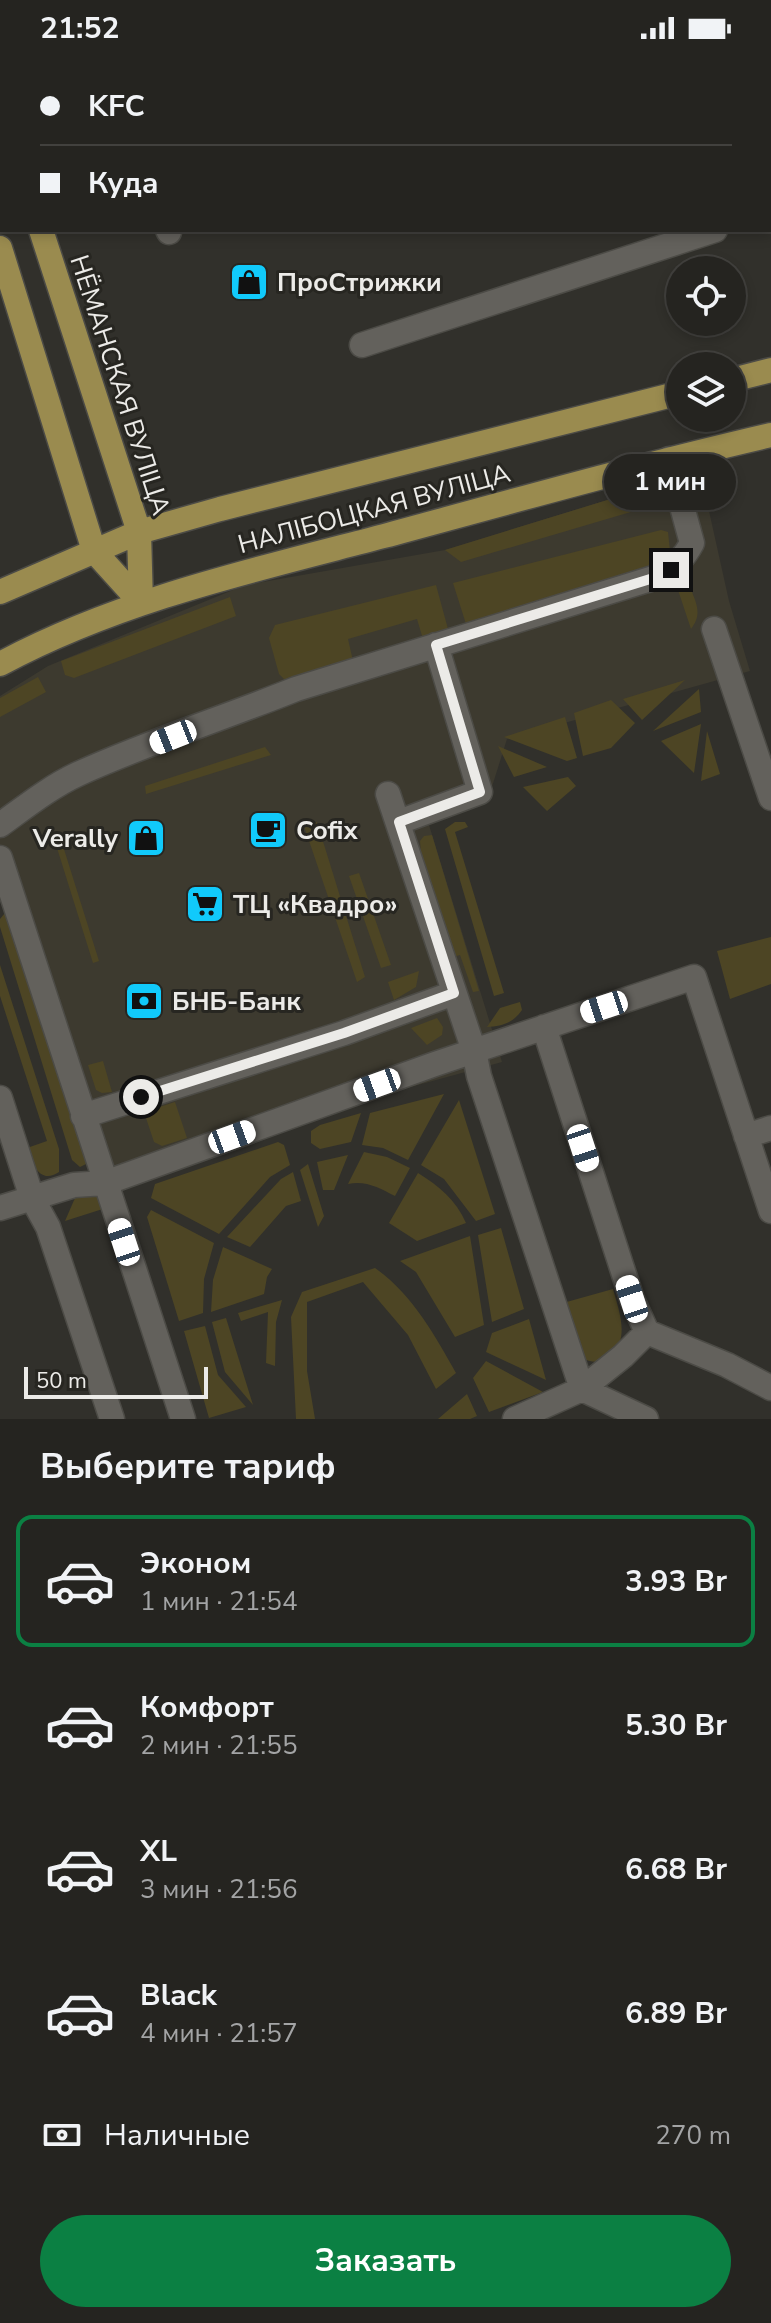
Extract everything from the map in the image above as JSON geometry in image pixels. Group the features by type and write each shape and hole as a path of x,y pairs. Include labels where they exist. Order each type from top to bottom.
{"main road":[{"name":"НЁМАНСКАЯ ВУЛІЦА","path":"42,232 139,532 141,603"},
{"path":"0,248 94,551 141,603"},
{"path":"746,376 771,370"},
{"name":"НАЛІБОЦКАЯ ВУЛІЦА","path":"0,592 139,532 666,397"},
{"name":"НАЛІБОЦКАЯ ВУЛІЦА","path":"0,664 141,603 237,574 669,459 771,435"}],"lane":[{"path":"362,345 709,232"},
{"path":"0,825 37,797 76,775 296,689 671,570 684,558 692,543 669,459"},
{"path":"714,629 771,798"},
{"path":"399,822 480,792 436,645"},
{"path":"388,794 582,1389 646,1419"},
{"path":"1,865 183,1419"},
{"path":"0,1208 74,1185 105,1183 474,1051 694,977 771,1211"},
{"path":"83,1116 344,1033 454,993"},
{"path":"544,1027 632,1299 647,1332 727,1365 771,1388"},
{"path":"0,1098 32,1198 48,1227 112,1419"},
{"path":"746,1136 771,1128"},
{"path":"515,1419 582,1389 647,1332"}],"shaded area":[{"path":"701,475 729,601 750,671 507,739 490,793 429,825 502,1062 110,1169 0,873 0,696 48,666 245,585 445,550 643,489"},
{"path":"643,489 665,494 668,501 461,562 445,550"},
{"path":"661,530 668,532 670,551 660,562 466,624 453,583"},
{"path":"436,585 448,629 423,639 417,619 348,639 353,661 287,682 279,674 269,638 275,625"},
{"path":"677,587 692,592 696,602 698,611 691,629"},
{"path":"230,597 236,616 74,678 65,675 61,661"},
{"path":"38,677 46,692 0,717 0,698"},
{"path":"685,680 642,720 623,699"},
{"path":"699,689 701,712 653,731"},
{"path":"611,700 635,723 611,748 583,756 574,713"},
{"path":"565,717 577,758 567,761 504,737"},
{"path":"701,724 694,773 661,741"},
{"path":"707,731 720,774 701,781"},
{"path":"498,746 547,767 514,777"},
{"path":"265,747 271,755 146,794 145,786"},
{"path":"568,777 576,786 547,811 523,787"},
{"path":"317,822 365,977 357,982 304,826"},
{"path":"455,822 465,822 468,827 455,832 504,993 494,996 445,829"},
{"path":"432,835 479,991 473,992 460,955 453,957 421,853 420,841 424,836"},
{"path":"63,846 99,961 93,963 57,848"},
{"path":"359,873 391,965 381,968 349,876"},
{"path":"9,908 90,1162 80,1167 72,1160 0,927 0,919"},
{"path":"771,937 771,984 730,999 717,951"},
{"path":"0,965 59,1149 59,1172 52,1175 38,1171 27,1148 47,1141 0,996"},
{"path":"419,971 416,987 394,1000 388,982"},
{"path":"520,1002 522,1010 515,1018 502,1025 487,1027 500,1008"},
{"path":"437,1018 443,1027 442,1035 427,1045 411,1028"},
{"path":"103,1061 112,1092 96,1090 88,1065"},
{"path":"444,1094 408,1160 383,1148 362,1145 370,1113"},
{"path":"459,1100 495,1214 476,1221 444,1179 421,1165"},
{"path":"175,1102 187,1138 162,1146 154,1142 144,1112"},
{"path":"361,1113 351,1142 320,1149 311,1143 311,1131 320,1125"},
{"path":"278,1142 284,1145 290,1165 270,1177 219,1234 151,1198 155,1184"},
{"path":"364,1152 387,1157 410,1168 395,1196 366,1184 348,1184"},
{"path":"348,1155 334,1190 323,1190 317,1162"},
{"path":"308,1164 324,1216 318,1227 300,1170"},
{"path":"293,1172 301,1201 286,1206 250,1247 227,1237 281,1179"},
{"path":"418,1173 446,1194 466,1223 417,1241 389,1223"},
{"path":"91,1192 107,1199 109,1207 65,1221 75,1198"},
{"path":"151,1210 214,1243 204,1279 203,1313 179,1321 147,1217"},
{"path":"501,1228 524,1309 492,1322 478,1235"},
{"path":"470,1236 484,1325 455,1337 416,1272 400,1261"},
{"path":"223,1247 272,1269 264,1294 211,1312 213,1280"},
{"path":"375,1268 411,1302 456,1373 436,1389 408,1335 363,1282 307,1302 307,1371 315,1419 296,1419 291,1317 302,1292"},
{"path":"613,1289 622,1332 617,1348 600,1361 581,1358 563,1303"},
{"path":"282,1300 276,1322 275,1366 266,1363 268,1312 241,1321 238,1313"},
{"path":"226,1318 253,1405 225,1372 212,1322"},
{"path":"529,1319 546,1380 486,1352 492,1333"},
{"path":"205,1326 218,1375 246,1407 209,1418 184,1331"},
{"path":"486,1361 543,1392 489,1412 473,1378"},
{"path":"467,1394 477,1416 470,1419 438,1419"}],"place":[{"name":"ПроСтрижки","path":"249,282"},
{"name":"Cofix","path":"268,830"},
{"name":"Verally","path":"146,838"},
{"name":"ТЦ «Квадро»","path":"205,904"},
{"name":"БНБ-Банк","path":"144,1001"}],"route":[{"path":"141,1097 344,1033 454,993 399,822 480,792 436,645 460,640 671,570"}]}
